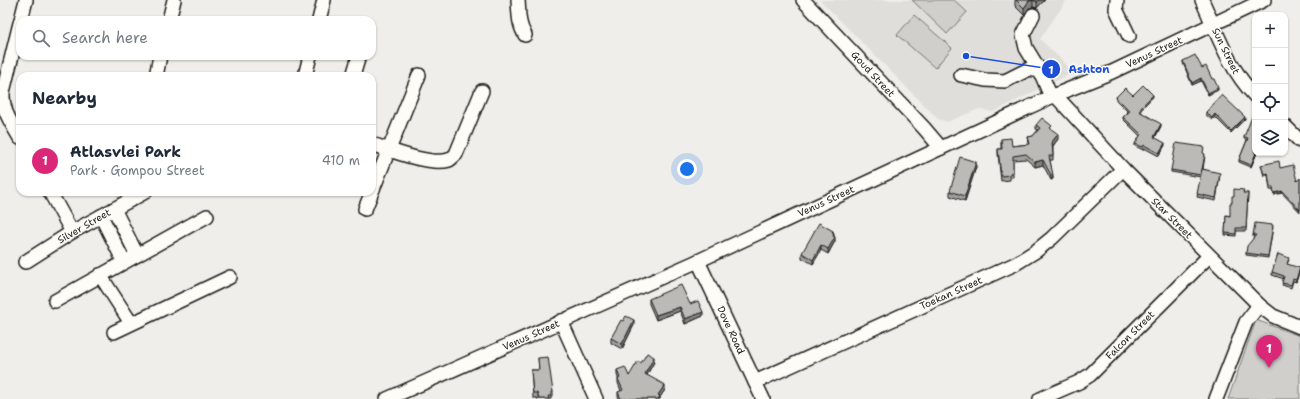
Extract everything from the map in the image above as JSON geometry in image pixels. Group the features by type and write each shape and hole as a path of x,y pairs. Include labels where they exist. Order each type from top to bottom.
{"street":[{"path":"21,16 26,0"},
{"path":"170,16 174,0"},
{"path":"321,16 324,0"},
{"path":"518,0 521,28 525,35"},
{"name":"Goud Street","path":"803,0 924,128 941,148"},
{"path":"1117,0 1116,9 1129,36"},
{"name":"Sun Street","path":"1202,0 1232,66 1244,85 1252,93"},
{"name":"Venus Street","path":"387,399 698,261 1053,96 1112,72 1264,0"},
{"name":"Star Street","path":"1033,15 1023,36 1026,48 1053,96 1123,169 1259,305 1273,316 1300,327"},
{"path":"16,38 3,92 2,103 16,131"},
{"path":"157,72 159,60"},
{"path":"306,72 309,60"},
{"path":"354,72 358,60"},
{"path":"961,75 985,80 1005,81 1029,68 1040,71"},
{"path":"376,181 419,75"},
{"path":"376,145 412,158 439,161 450,160 456,154 482,91"},
{"path":"1288,129 1300,141"},
{"name":"Toekan Street","path":"755,382 1015,264 1036,251 1052,238 1123,169"},
{"path":"52,196 72,232"},
{"name":"Silver Street","path":"25,262 72,232 138,196"},
{"path":"365,208 370,196"},
{"path":"114,209 137,255"},
{"path":"101,216 124,262"},
{"path":"55,301 207,216"},
{"name":"Falcon Street","path":"1040,399 1079,382 1090,375 1210,256"},
{"name":"Dove Road","path":"698,261 763,399"},
{"path":"100,275 131,323"},
{"path":"114,332 230,277"},
{"path":"1216,399 1246,322 1259,305"},
{"path":"561,321 596,399"}],"shaded area":[{"path":"820,0 1067,0 1040,39 1074,72 993,112 979,109 947,122 938,119"},
{"path":"912,0 954,0 967,12 947,34"},
{"path":"914,15 952,48 935,68 897,35"},
{"path":"1256,320 1300,336 1300,399 1228,399"}],"building":[{"path":"1016,0 1033,0 1029,1 1024,8"},
{"path":"1195,55 1202,68 1206,66 1218,88 1208,93 1201,78 1192,83 1183,61"},
{"path":"1143,85 1153,95 1140,108 1142,109 1139,111 1161,124 1154,137 1165,143 1159,153 1144,145 1143,147 1135,144 1141,134 1123,117 1130,111 1116,97 1125,88 1133,95"},
{"path":"1222,95 1245,117 1231,131 1215,114 1212,118 1206,112"},
{"path":"1252,117 1252,156 1255,156 1251,165 1239,160 1248,138 1244,137"},
{"path":"1042,118 1052,126 1050,128 1058,134 1052,142 1053,156 1049,156 1053,175 1051,175 1043,160 1035,162 1026,154 1013,156 1013,172 1010,173 1010,175 1001,176 998,149 1002,149 1001,139 1011,138 1012,146 1030,144 1028,137 1033,136 1040,128 1036,125"},
{"path":"1176,143 1204,147 1203,153 1205,154 1201,175 1171,170"},
{"path":"960,157 976,162 965,196 950,191"},
{"path":"1279,161 1280,168 1293,165 1297,181 1300,178 1300,210 1282,191 1274,193 1273,187 1270,187 1268,173 1264,174 1261,165"},
{"path":"1202,169 1220,173 1216,198 1197,194"},
{"path":"1234,189 1244,190 1243,193 1248,193 1246,228 1236,228 1236,234 1225,233 1226,215 1230,216 1230,203 1232,203 1232,196 1234,196"},
{"path":"819,223 833,231 833,236 835,237 828,249 821,245 813,260 802,253"},
{"path":"1255,223 1273,225 1268,256 1246,253 1247,246 1256,235 1253,235"},
{"path":"1278,254 1289,258 1287,264 1300,268 1296,280 1293,279 1291,285 1282,283 1284,276 1272,272"},
{"path":"681,285 690,304 698,301 703,312 685,319 680,307 656,315 649,299"},
{"path":"626,316 634,320 622,344 611,338 621,320 623,321"},
{"path":"647,353 654,357 645,374 665,385 658,395 660,396 658,399 621,399 618,392 623,390 618,379 620,378 617,370 625,367 629,376 638,361 641,363"},
{"path":"548,357 553,392 551,392 551,396 548,396 549,399 539,399 537,393 533,393 531,370 539,370 538,358"}],"place":[{"name":"Ashton","path":"966,56"},
{"name":"Atlasvlei Park","path":"1269,368"}]}
